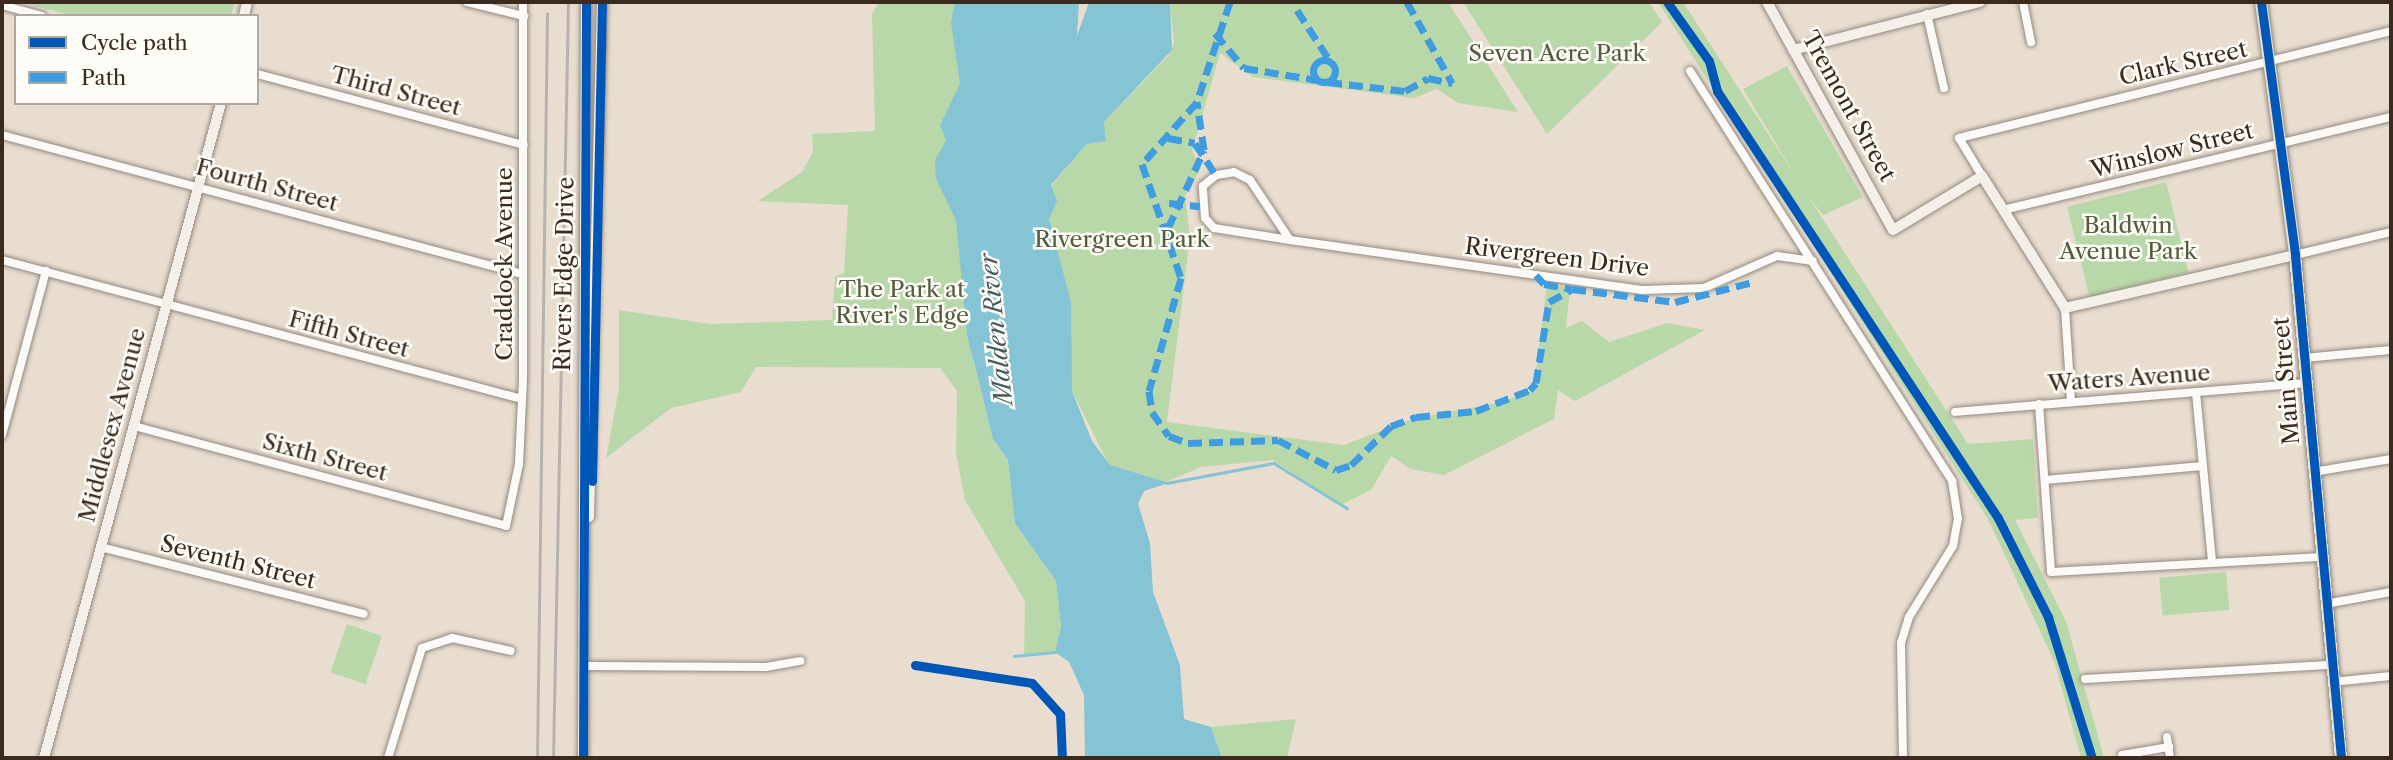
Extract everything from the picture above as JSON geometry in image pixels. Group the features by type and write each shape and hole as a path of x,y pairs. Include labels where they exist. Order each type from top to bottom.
{"main road":[{"name":"Rivers Edge Drive","path":"586,2 581,394 586,547"},
{"name":"Rivers Edge Drive","path":"583,758 586,547 602,2"},
{"name":"Tremont Street","path":"1767,2 1893,230 1982,176"},
{"path":"1793,50 1980,2"},
{"name":"Main Street","path":"2261,2 2273,62 2295,255 2329,682 2341,758"},
{"name":"Middlesex Avenue","path":"44,758 220,105"},
{"path":"1982,176 2065,309 2295,255"}],"street":[{"path":"467,2 524,16"},
{"name":"Craddock Avenue","path":"506,526 523,399 523,2"},
{"path":"2023,2 2031,43"},
{"path":"2,5 35,14"},
{"path":"1927,14 1944,88"},
{"name":"Clark Street","path":"1982,176 1959,138 2391,31"},
{"path":"1690,71 1944,463 1956,497 1949,557 1909,617 1901,643 1903,758"},
{"name":"Third Street","path":"259,75 524,145"},
{"name":"Winslow Street","path":"2003,210 2391,117"},
{"name":"Fourth Street","path":"2,135 522,274"},
{"name":"Rivergreen Drive","path":"1290,240 1250,180 1234,172 1216,175 1203,186 1200,209 1214,228 1290,240 1643,289 1704,288 1777,256 1813,261"},
{"path":"2295,255 2391,232"},
{"name":"Fifth Street","path":"2,260 523,399"},
{"path":"2,435 46,271"},
{"path":"2065,309 2071,401"},
{"path":"2304,358 2391,350"},
{"name":"Waters Avenue","path":"1955,412 2306,383"},
{"path":"2196,392 2212,562"},
{"path":"2039,404 2051,572 2318,556"},
{"name":"Sixth Street","path":"134,426 506,526"},
{"path":"2313,472 2391,459"},
{"path":"2045,480 2203,466"},
{"name":"Seventh Street","path":"102,547 364,614"},
{"path":"2322,604 2391,592"},
{"path":"388,758 422,648 456,638 511,652"},
{"path":"585,666 766,667 800,661"},
{"path":"2085,679 2328,666"},
{"path":"2329,682 2391,676"},
{"path":"2167,737 2170,758"},
{"path":"2122,755 2169,747"}],"green space":[{"path":"21,2 235,2 232,14 66,14"},
{"name":"The Park at River's Edge","path":"879,2 958,2 963,85 950,142 973,361 993,439 1008,460 1015,523 1056,581 1061,627 1055,652 1024,656 1025,601 965,500 956,453 957,391 940,368 756,367 741,392 671,408 606,458 619,388 619,310 710,324 832,320 835,276 844,273 848,205 758,201 802,172 813,152 812,134 875,131 872,14"},
{"name":"Rivergreen Park","path":"1170,2 1448,2 1518,112 1458,103 1437,89 1414,98 1253,77 1220,53 1192,151 1201,168 1185,196 1190,238 1167,422 1344,445 1412,419 1506,401 1534,388 1547,285 1570,288 1566,328 1582,321 1609,342 1667,323 1705,330 1575,401 1558,390 1554,419 1444,475 1411,469 1391,456 1371,490 1341,505 1273,460 1201,467 1166,482 1109,465 1072,391 1069,313 1053,254 1046,192 1087,144 1106,141 1104,122 1168,56 1174,43"},
{"name":"Seven Acre Park","path":"1463,2 1649,2 1662,22 1547,134"},
{"path":"1658,2 1683,2 1798,180 1743,89 1787,66 1863,197 1823,215 1808,196 1968,444 2033,439 2038,518 2015,520 2066,621 2104,758 2081,758 2054,661 1988,519"},
{"name":"Baldwin Avenue Park","path":"2166,182 2188,272 2090,297 2067,207"},
{"path":"2226,572 2229,610 2163,616 2159,578"},
{"path":"347,624 382,636 365,684 330,672"},
{"path":"1296,719 1287,758 1222,758 1211,727"}],"water":[{"name":"Malden River","path":"955,2 1079,2 1077,36 1089,2 1170,2 1172,50 1104,122 1106,141 1087,144 1051,185 1057,201 1049,219 1071,302 1072,391 1092,441 1110,465 1169,483 1144,491 1138,504 1150,543 1153,592 1180,665 1184,719 1211,727 1222,758 1085,758 1084,695 1069,662 1055,652 1061,627 1056,581 1015,523 1008,460 993,439 967,335 956,220 936,179 935,160 946,141 940,125 960,84 951,22"}],"waterway":[{"path":"1167,483 1274,463 1347,508"},
{"path":"1014,656 1055,652"}],"railway":[{"path":"553,758 568,2"},
{"path":"537,758 547,14"}],"marked path":[{"path":"1230,2 1197,102 1142,164 1181,278 1149,391 1152,412 1169,436 1188,443 1278,440 1336,470 1351,465 1391,426 1416,417 1476,411 1530,390 1536,383 1549,302 1572,289"},
{"path":"1407,2 1452,83"},
{"path":"1297,10 1330,61"},
{"path":"1215,33 1244,68 1318,80"},
{"path":"1320,60 1328,60 1335,67 1335,71 1335,75 1328,82 1320,82 1313,75 1313,67 1320,60"},
{"path":"1328,82 1405,91 1428,78 1452,83"},
{"path":"1168,228 1204,150 1197,102"},
{"path":"1168,138 1195,143 1216,175"},
{"path":"1169,203 1200,206"},
{"path":"1536,275 1544,284 1675,302 1753,282"}],"cycle path":[{"path":"583,758 586,2"},
{"path":"592,481 602,2"},
{"path":"1667,2 1709,61 1717,91 1998,518 2048,617 2092,758"},
{"path":"2261,2 2295,255 2341,758"},
{"path":"915,665 1032,683 1060,714 1062,758"}]}
